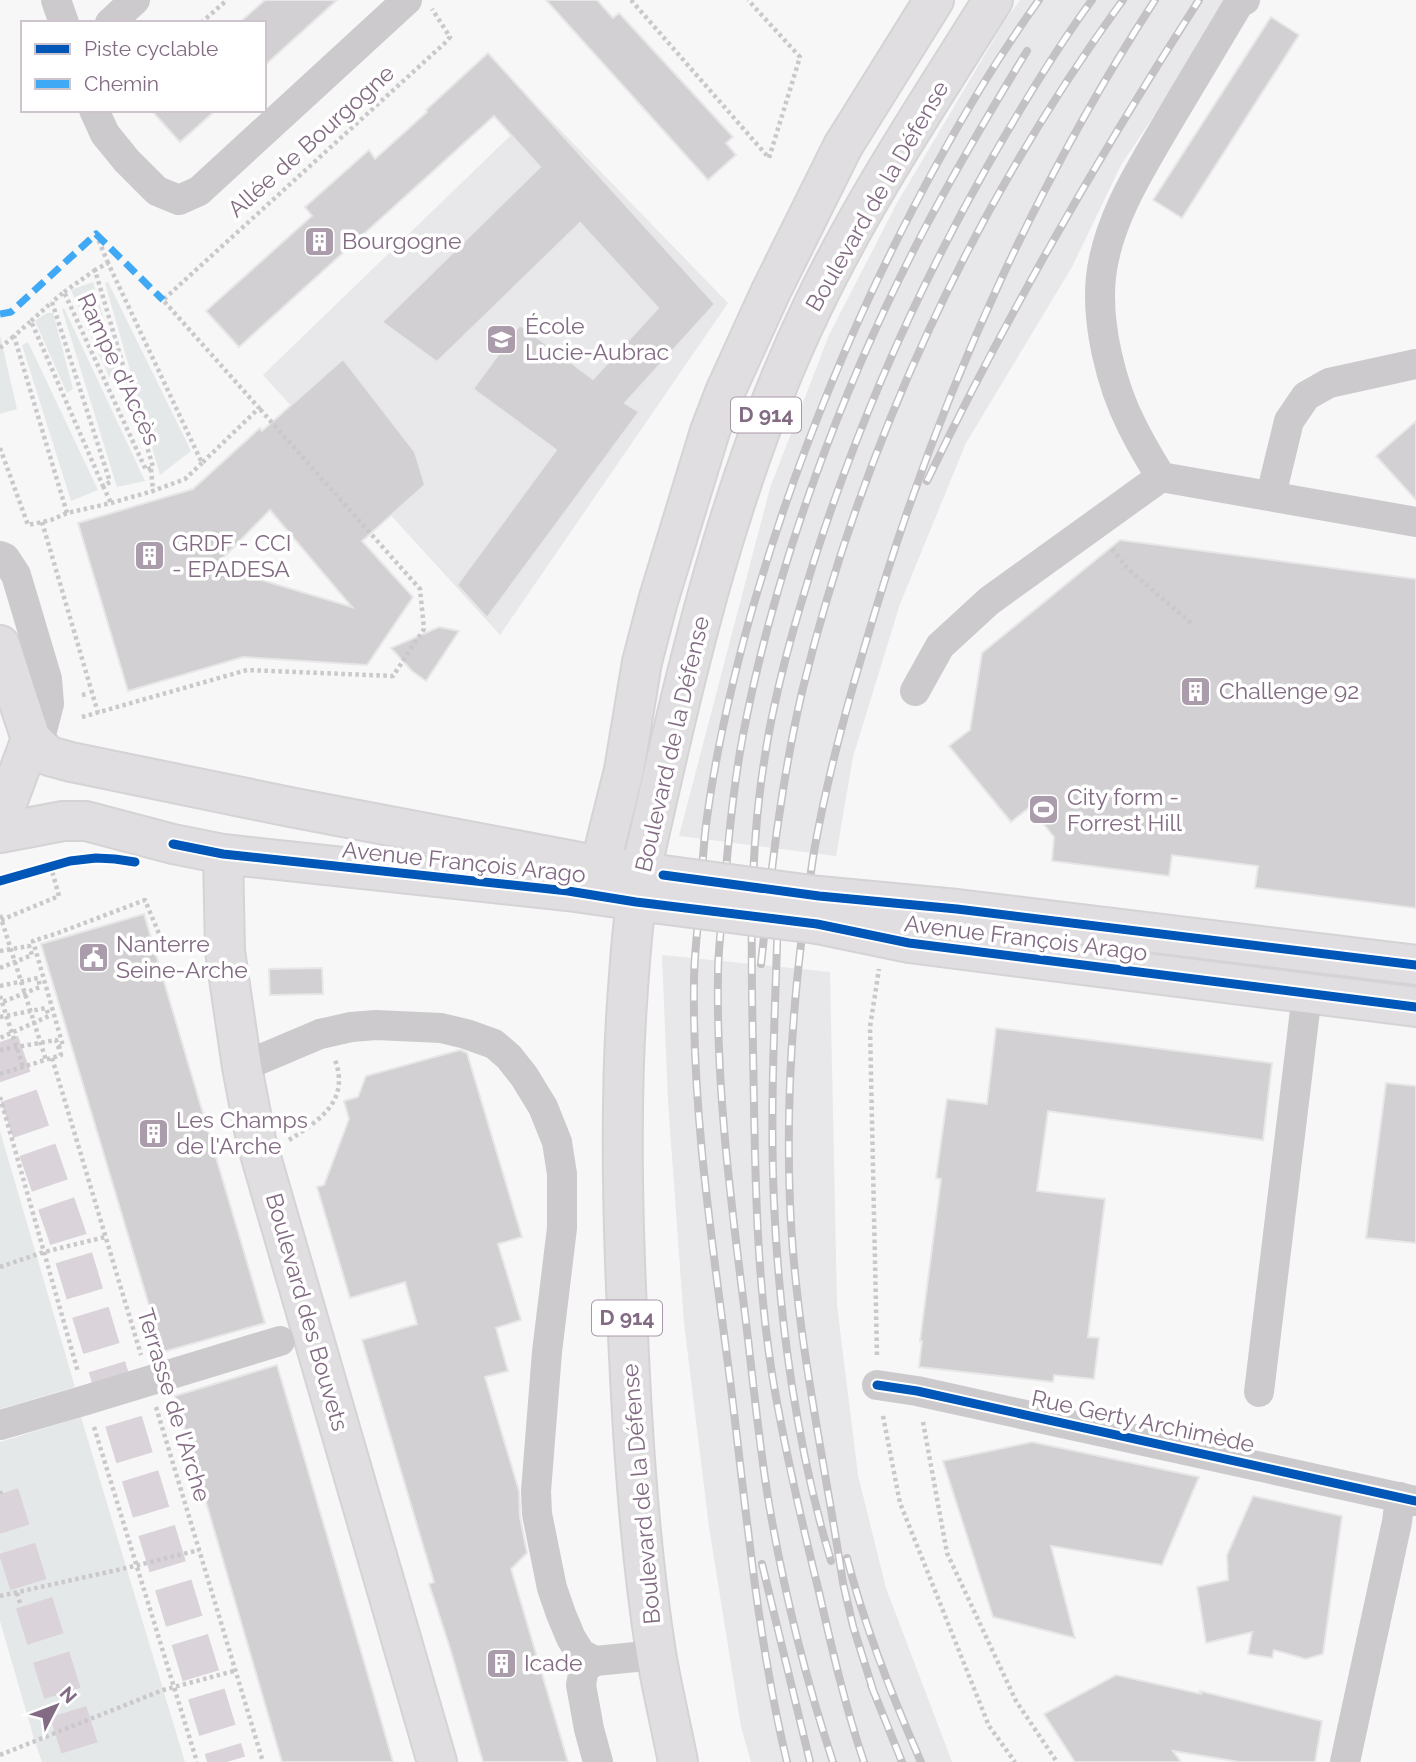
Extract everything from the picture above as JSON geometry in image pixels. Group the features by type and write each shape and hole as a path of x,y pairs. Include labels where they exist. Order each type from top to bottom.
{"main road":[{"name":"Boulevard de la Défense","path":"600,866 624,770 642,662 654,614 725,392 771,291 843,146 934,0"},
{"name":"Boulevard de la Défense","path":"678,1762 656,1655 630,1391 622,1106 629,965 650,888 689,662 719,551 758,435 810,311 836,261 878,186 993,0"},
{"path":"0,645 34,742 0,822"},
{"name":"Avenue François Arago","path":"34,742 49,756 71,762 600,866 650,888"},
{"name":"Avenue François Arago","path":"0,833 63,821 86,821 223,854 568,891 650,888 818,910 957,909 1416,965"},
{"name":"Boulevard des Bouvets","path":"223,854 225,951 242,1068 256,1140 437,1762"},
{"name":"Avenue François Arago","path":"818,910 909,943 1416,1007"}],"street":[{"path":"56,0 63,21"},
{"path":"112,21 135,0"},
{"path":"95,112 105,134 127,161 157,191 180,200 200,191 407,0"},
{"path":"1161,477 1131,424 1116,386 1101,315 1101,276 1110,236 1136,176 1239,3 1245,0"},
{"path":"1271,495 1289,421 1306,396 1329,383 1416,364"},
{"path":"915,691 940,646 989,601 1161,477 1416,522"},
{"path":"0,556 5,558 16,575 47,679 49,704 34,742"},
{"path":"1259,1392 1307,994"},
{"path":"242,1068 320,1034 351,1027 376,1025 441,1028 494,1044 524,1076 543,1107 557,1142 562,1174 562,1228 546,1364 536,1491 537,1514 552,1588 561,1614 581,1654 595,1661"},
{"path":"0,1424 280,1341"},
{"name":"Rue Gerty Archimède","path":"877,1385 918,1391 1408,1499"},
{"path":"1345,1762 1397,1522 1408,1499"},
{"path":"598,1762 581,1685 584,1668 595,1661 656,1655"}],"path":[{"path":"203,21 227,0"},
{"path":"631,0 769,158 800,57 748,0"},
{"path":"96,234 108,263"},
{"path":"65,292 95,270"},
{"path":"0,348 52,302"},
{"path":"31,321 111,503"},
{"path":"14,336 67,513"},
{"path":"22,527 153,491 185,479 259,408 420,589 424,629 393,676 247,670 82,717"},
{"path":"0,449 28,524"},
{"path":"151,469 153,491"},
{"path":"42,522 98,713"},
{"path":"1128,569 1191,623"},
{"path":"86,693 81,686 88,680"},
{"path":"1,919 60,896 51,867"},
{"path":"58,1047 63,1046 33,941 145,900 167,953 198,950 195,942"},
{"path":"0,951 29,946 32,955 0,968"},
{"path":"0,986 38,978 40,987 1,1000 3,1016 12,1032 23,1067"},
{"path":"0,1038 49,1017 46,1008 3,1016"},
{"path":"0,1050 56,1040 61,1055 0,1073"},
{"path":"292,1139 333,1103 340,1088 339,1072"},
{"path":"0,1097 3,1118 86,1400 197,1762"},
{"path":"0,1268 44,1252 105,1237"},
{"path":"918,1391 947,1553 1016,1701 1057,1762"},
{"path":"0,1491 0,1498"},
{"path":"0,1596 199,1549"},
{"path":"17,1592 21,1606"},
{"path":"0,1755 174,1686 234,1671"}],"shaded area":[{"path":"1020,0 1231,0 1121,165 1072,267 966,443 900,604 853,757 836,856 679,836 770,488 829,335 897,203 1006,19"},
{"name":"École Lucie-Aubrac","path":"539,108 728,303 500,635 263,375"},
{"path":"93,282 120,374 109,377 71,290"},
{"path":"108,282 191,451 160,475 105,283"},
{"path":"64,308 145,481 117,487 62,309"},
{"path":"47,313 53,313 73,389 67,393 35,321"},
{"path":"0,335 17,409 0,414"},
{"path":"28,342 98,490 71,501 22,345"},
{"path":"662,955 830,972 837,1305 858,1475 886,1588 952,1762 751,1762 741,1727 709,1527 684,1323 668,1101"},
{"path":"0,1131 75,1387 0,1409"},
{"path":"81,1417 185,1762 42,1762 35,1742 0,1621 0,1442"}],"building":[{"path":"265,0 337,0 266,64 266,21 241,21"},
{"path":"546,0 597,0 613,18 619,13 733,137 726,143 736,155 708,180"},
{"path":"1271,17 1299,35 1182,218 1153,200"},
{"path":"488,53 715,304 625,403 639,412 487,618 457,585 556,450 473,389 520,325 593,379 658,308 580,223 437,362 382,322 540,167 494,116 239,347 206,311 312,216 305,207 369,150 375,159"},
{"path":"153,112 214,112 180,142"},
{"name":"GRDF - CCI - EPADESA","path":"343,359 415,452 425,485 362,541 413,597 367,665 243,657 128,691 78,523 193,489 260,428 262,431","holes":["270,510 352,607 215,566"]},
{"path":"1416,421 1416,500 1376,456"},
{"name":"Challenge 92","path":"1120,540 1416,579 1416,908 1255,888 1258,866 1172,855 1169,876 1052,861 1054,837 1030,807 1011,822 949,746 970,730 982,653"},
{"path":"439,627 459,631 426,681 412,671 391,648"},
{"name":"Les Champs de l'Arche","path":"144,914 265,1323 163,1352 41,944"},
{"path":"322,968 323,994 270,995 269,969"},
{"path":"996,1028 1272,1063 1263,1140 1048,1111 1037,1191 1105,1199 1088,1337 1099,1338 1094,1379 1054,1375 1053,1382 919,1367 941,1179 936,1178 947,1099 987,1104"},
{"path":"460,1050 467,1053 522,1237 498,1244 521,1320 496,1328 508,1371 485,1377 519,1491 520,1517 527,1553 511,1569 568,1762 483,1762 429,1584 434,1582 362,1340 417,1324 405,1282 350,1298 317,1187 324,1185 349,1119 344,1101 358,1097 366,1076"},
{"path":"1386,1083 1416,1086 1416,1243 1366,1238"},
{"path":"277,1365 393,1762 282,1762 175,1396"},
{"path":"1032,1442 1199,1477 1162,1565 1051,1546 1075,1638 993,1617 943,1461"},
{"path":"1253,1496 1342,1516 1323,1654 1306,1659 1274,1650 1272,1658 1248,1654 1252,1632 1206,1643 1197,1587 1228,1580 1227,1555"},
{"path":"1116,1675 1201,1694 1200,1691 1322,1721 1315,1762 1240,1762 1173,1751 1181,1762 1075,1762 1044,1714"}],"tunnel":[{"path":"0,1042 66,1232 227,1762"},
{"path":"0,1494 84,1762"}],"railway":[{"path":"787,1762 768,1671 754,1580 701,1138 694,1034 694,972 710,799 724,721 750,617 798,469 836,372 879,277 933,171 983,84 1039,0"},
{"path":"864,1762 839,1677 799,1510 766,1333 754,1131 752,906 759,798 773,712 791,637 830,512 869,410 936,261 988,165 1064,40 1092,0"},
{"path":"761,964 777,828 802,692 856,508 890,418 971,244 1018,160 1123,0"},
{"path":"874,1693 843,1583 811,1394 793,1251 789,1167 791,1058 800,948 814,854 829,777 856,674 887,573 939,424 969,350 1037,206 1074,135 1155,0"},
{"path":"927,481 989,358 1056,236 1199,0"},
{"path":"833,1762 797,1638 770,1510 730,1188 719,1060 718,975 731,815 743,735 774,605 793,540 840,413 866,350 924,230 1027,51"},
{"path":"779,874 772,1120 776,1247 785,1338 799,1429 831,1561"},
{"path":"847,1558 880,1662 921,1762"},
{"path":"762,1564 810,1762"},
{"path":"871,1685 902,1762"}],"marked path":[{"path":"0,314 11,312 96,234 163,300"}],"cycle path":[{"path":"173,844 223,854 568,891 817,924 909,943 1416,1007"},
{"path":"0,881 70,861 96,858 135,862"},
{"path":"663,875 819,896 957,909 1416,965"},
{"path":"877,1385 917,1391 1416,1501"}],"place":[{"name":"Bourgogne","path":"319,241"},
{"name":"École Lucie-Aubrac","path":"502,339"},
{"name":"GRDF - CCI - EPADESA","path":"149,556"},
{"name":"Challenge 92","path":"1196,691"},
{"name":"City form - Forrest Hill","path":"1044,810"},
{"name":"Nanterre Seine-Arche","path":"93,957"},
{"name":"Les Champs de l'Arche","path":"153,1133"},
{"name":"Icade","path":"501,1663"}]}
